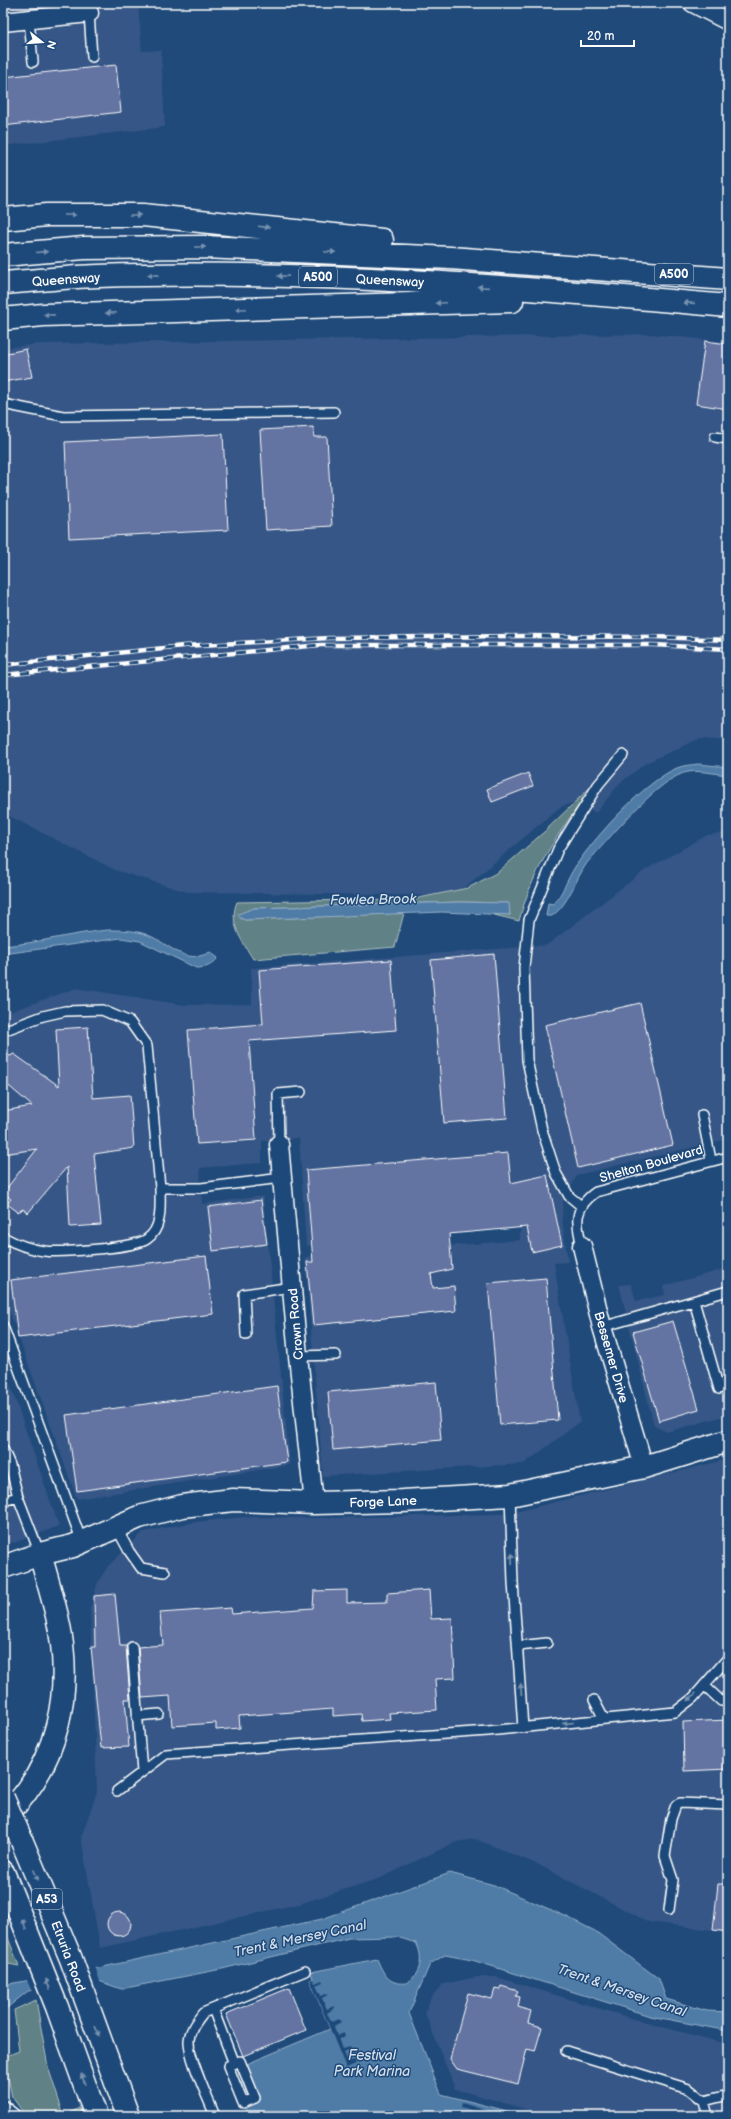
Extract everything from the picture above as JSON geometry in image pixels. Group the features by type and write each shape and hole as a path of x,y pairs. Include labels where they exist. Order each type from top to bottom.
{"main road":[{"path":"3,219 48,215 143,215 444,246 619,269"},
{"name":"Queensway","path":"3,255 84,248 203,247 385,254 619,269 728,279"},
{"name":"Queensway","path":"3,283 96,276 207,275 370,278 633,297 728,306"},
{"path":"3,319 43,315 633,297"},
{"name":"Forge Lane","path":"16,1560 82,1542 139,1517 182,1506 233,1500 314,1503 402,1501 510,1495 644,1467 728,1441"},
{"path":"3,1818 18,1804 39,1772 55,1738 63,1691 64,1665 57,1617 16,1560"},
{"name":"Etruria Road","path":"3,1798 71,1959 128,2116"},
{"name":"A53","path":"3,1872 57,2007 96,2116"}],"street":[{"path":"693,3 728,21"},
{"path":"3,22 89,14"},
{"name":"Crown Road","path":"279,1144 298,1356 314,1503"},
{"name":"Bessemer Drive","path":"582,1246 602,1327 644,1467"}],"lane":[{"path":"89,14 92,57"},
{"path":"29,20 33,62"},
{"path":"3,404 63,416 334,412"},
{"path":"715,437 728,439"},
{"path":"582,1246 577,1226 581,1206 569,1196 556,1173 542,1130 527,1060 524,968 529,920 558,849 598,785 622,755"},
{"path":"3,1031 43,1016 65,1011 102,1010 130,1022 147,1046 160,1188 160,1221 148,1239 139,1243 120,1247 45,1251 24,1247 3,1237"},
{"path":"279,1144 278,1094 301,1092"},
{"path":"702,1115 711,1160"},
{"name":"Shelton Boulevard","path":"581,1206 586,1199 596,1192 711,1160 728,1157"},
{"path":"160,1188 201,1188 282,1178"},
{"path":"246,1335 244,1294 292,1287"},
{"path":"602,1327 724,1292"},
{"path":"694,1301 719,1388"},
{"path":"3,1326 82,1542"},
{"path":"298,1356 336,1355"},
{"path":"3,1449 10,1465 18,1497 16,1560"},
{"path":"510,1495 523,1728"},
{"path":"3,1501 18,1497"},
{"path":"116,1527 129,1551 141,1568 165,1572"},
{"path":"518,1646 547,1643"},
{"path":"132,1647 142,1772"},
{"path":"117,1791 166,1754 523,1728 675,1712 693,1698 728,1658"},
{"path":"704,1685 721,1701 728,1701"},
{"path":"594,1700 604,1719"},
{"path":"137,1716 159,1714"},
{"path":"669,1910 673,1880 665,1856 671,1819 676,1805 728,1805"},
{"path":"215,2116 193,2059 189,2040 194,2023 203,2013 305,1971"},
{"path":"213,2009 234,2064"},
{"path":"566,2051 657,2081 677,2084 697,2094 704,2101 708,2116"},
{"path":"704,2101 728,2095"},
{"path":"3,2105 17,2116"}],"shaded area":[{"path":"3,3 138,3 142,51 161,50 165,127 3,146"},
{"path":"651,334 728,342 728,741 699,739 646,763 619,784 596,813 576,802 560,807 455,896 187,892 115,870 3,813 3,348 39,344"},
{"path":"728,832 728,1139 577,1175 563,1202 562,1218 568,1262 554,1263 580,1422 524,1464 323,1476 305,1257 520,1240 520,1228 306,1246 299,1138 262,1141 262,1163 200,1168 202,1204 263,1196 290,1465 77,1499 3,1294 3,1014 76,988 185,1005 252,1004 251,968 547,945 645,870 707,835"},
{"path":"728,1268 728,1315 724,1316 728,1330 728,1415 667,1432 654,1426 619,1285 631,1284 636,1301 665,1295 663,1286"},
{"path":"3,1364 59,1526 14,1543 3,1542"},
{"path":"728,1459 728,1932 648,1922 539,1865 475,1839 456,1842 381,1878 299,1904 100,1948 81,1837 97,1792 90,1608 98,1582 108,1566 143,1532 195,1522 244,1517 325,1518 495,1514 523,1510"},
{"path":"476,1977 497,1977 647,2023 728,2044 728,2116 550,2116 455,2089 425,2013 431,1997 443,1984"}],"green space":[{"path":"600,778 574,812 552,845 533,881 525,900 519,921 486,913 510,915 508,903 461,902 254,908 245,920 404,913 395,947 253,959 241,939 235,925 234,917 237,902 362,900 404,901 468,888 498,872 544,832"},
{"path":"3,1925 19,1966 3,1963"},
{"path":"36,2000 48,2067 64,2116 26,2116 12,2097 4,2057 19,2051 14,2010"},
{"path":"79,2108 83,2116 64,2116"}],"water":[{"path":"698,764 728,767 728,775 688,772 676,776 663,785 634,811 587,863 558,911 552,916 546,916 548,903 553,904 556,900 572,872 594,841 636,797 664,775 680,767"},
{"path":"461,902 509,903 510,915 442,912 245,920 240,918 238,914 254,908"},
{"path":"108,930 139,932 156,939 185,955 193,957 201,956 210,952 218,958 208,966 196,968 140,941 121,938 3,954 3,946"},
{"path":"450,1873 494,1885 565,1916 595,1931 659,1979 666,1999 707,2011 728,2012 728,2031 650,2016 472,1960 445,1955 430,1964 409,2013 441,2094 515,2113 514,2116 249,2116 235,2084 247,2079 242,2066 330,2029 310,1980 313,1979 311,1972 377,1959 384,1973 390,1980 406,1983 415,1975 420,1965 420,1954 416,1943 397,1937 349,1938 222,1969 121,1989 99,1981 28,1991 3,2011 3,1985 103,1967 322,1919"}],"pier":[{"path":"95,1966 101,1984 32,1992 26,1978"},
{"path":"313,1979 315,1983 322,1980 323,1982 316,1985 321,1996 328,1993 328,1995 322,1998 327,2009 334,2006 335,2008 327,2013 332,2022 339,2019 341,2022 334,2026 337,2036 344,2033 345,2036 339,2039 343,2049 350,2047 351,2049 344,2052 348,2062 354,2060 356,2064 346,2068 310,1980"},
{"path":"462,2103 504,2116 490,2116 461,2107"}],"building":[{"path":"116,65 121,112 3,126 3,77"},
{"path":"705,341 728,344 728,409 696,404"},
{"path":"26,349 32,377 3,382 3,354"},
{"path":"313,427 314,437 327,437 332,526 266,530 260,430"},
{"path":"223,434 228,530 69,538 65,442"},
{"path":"528,773 533,786 492,802 487,789"},
{"path":"494,954 507,1118 444,1123 431,960"},
{"path":"391,960 396,1030 249,1041 256,1140 197,1144 188,1030 263,1024 259,970"},
{"path":"640,1003 673,1145 578,1168 545,1025"},
{"path":"88,1027 93,1098 130,1095 134,1148 94,1154 101,1225 70,1227 67,1167 28,1213 23,1209 18,1212 7,1204 11,1199 3,1193 37,1149 3,1154 3,1111 32,1106 3,1081 3,1055 10,1056 14,1054 59,1086 56,1029"},
{"path":"508,1153 511,1183 547,1175 562,1245 532,1252 527,1227 449,1234 452,1269 431,1274 433,1288 454,1286 456,1311 313,1325 307,1262 313,1262 306,1170"},
{"path":"261,1200 267,1244 213,1251 208,1207"},
{"path":"206,1256 213,1314 18,1338 11,1280"},
{"path":"546,1278 558,1420 500,1425 488,1283"},
{"path":"673,1321 699,1409 659,1421 633,1332"},
{"path":"436,1382 441,1440 333,1450 328,1392"},
{"path":"277,1386 287,1462 77,1491 66,1415"},
{"path":"347,1590 347,1603 387,1602 387,1593 429,1590 431,1619 452,1618 455,1678 435,1679 437,1710 389,1713 390,1719 362,1721 361,1714 333,1716 333,1709 239,1716 240,1728 216,1730 216,1723 172,1726 170,1696 142,1698 138,1647 163,1645 160,1613 231,1608 232,1614 313,1608 314,1591"},
{"path":"115,1594 120,1646 126,1646 130,1699 125,1699 129,1747 101,1748 91,1647 95,1647 94,1596"},
{"path":"728,1720 728,1769 684,1771 683,1722"},
{"path":"718,1884 728,1884 728,1932 713,1930"},
{"path":"119,1912 124,1913 130,1919 130,1929 124,1935 119,1936 114,1935 108,1929 107,1924 108,1919 114,1913"},
{"path":"501,1986 518,1991 516,1996 520,1997 518,2007 531,2011 528,2023 542,2027 535,2051 527,2049 518,2084 457,2069 450,2059 468,1993 492,1999 495,1989 499,1990"},
{"path":"289,1988 306,2030 243,2056 226,2014"}],"railway":[{"path":"3,665 183,646 329,638 526,636 656,637 728,640"},
{"path":"3,675 320,645 654,645 728,649"}],"water label":[{"name":"Fowlea Brook","path":"373,899"},
{"name":"Trent & Mersey Canal","path":"300,1938"},
{"name":"Trent & Mersey Canal","path":"622,1990"},
{"name":"Festival Park Marina","path":"372,2064"}]}
